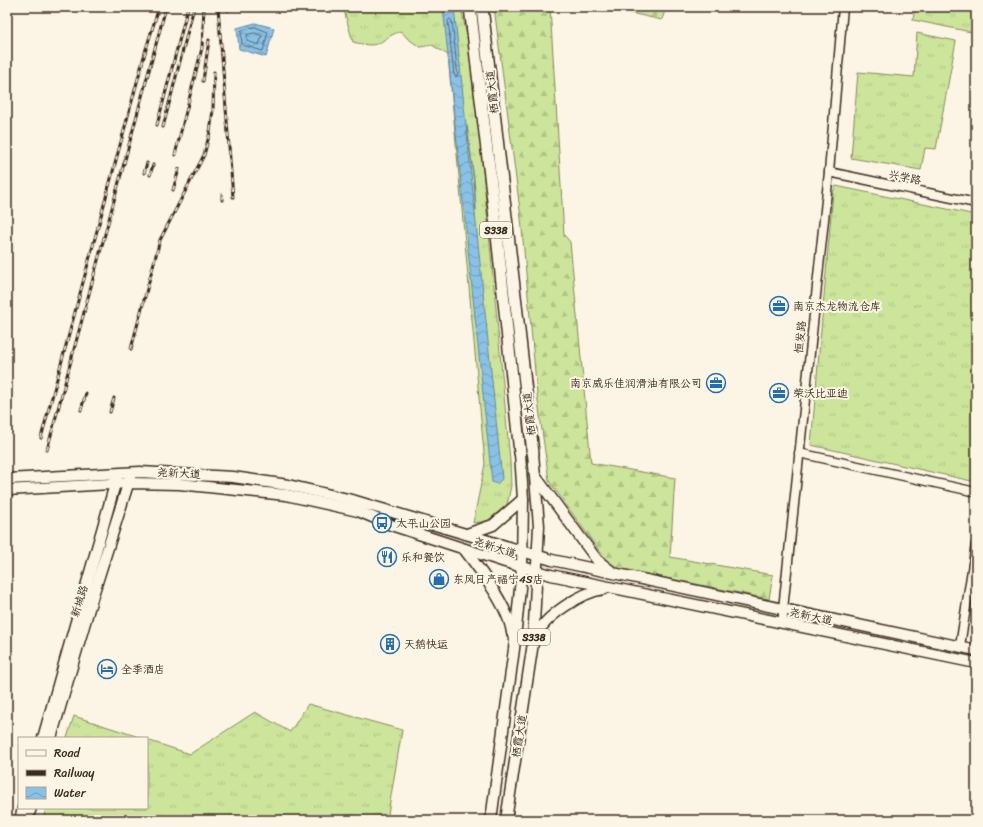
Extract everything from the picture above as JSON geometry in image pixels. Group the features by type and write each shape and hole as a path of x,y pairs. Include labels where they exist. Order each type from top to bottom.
{"highway":[{"path":"465,7 476,59"},
{"name":"栖霞大道","path":"470,7 520,453"},
{"name":"栖霞大道","path":"483,10 533,453"}],"main road":[{"name":"栖霞大道","path":"491,820 514,649 522,568 523,499 520,453"},
{"name":"栖霞大道","path":"506,820 533,643 538,556 536,477 533,453"},
{"name":"尧新大道","path":"7,490 117,478 132,472 233,477 288,485 352,500 538,556 976,650"},
{"name":"新城路","path":"51,737 93,595 132,472"},
{"path":"536,477 597,560 614,573"},
{"name":"尧新大道","path":"7,479 117,478 128,483 179,484 235,489 306,499 358,511 391,526 537,572 976,663"},
{"name":"新城路","path":"43,737 117,478"},
{"path":"467,534 493,525 523,499"},
{"path":"464,549 485,578 505,612 512,628 514,649"},
{"path":"533,643 546,620 587,593 610,588"},
{"path":"20,820 23,809"},
{"path":"28,820 31,809"}],"street":[{"name":"恒发路","path":"784,623 783,609 829,172 844,7"},
{"name":"兴学路","path":"829,172 976,204"},
{"path":"799,453 976,492"},
{"path":"960,646 976,544"}],"green space":[{"path":"343,7 461,7 474,72 510,460 511,486 507,505 487,521 473,523 485,464 448,55 432,45 420,47 407,38 401,31 375,44 370,45 353,42"},
{"path":"494,7 550,7 564,235 570,242 591,463 675,478 670,557 773,575 769,599 618,568 606,560 549,481 537,394 521,218"},
{"path":"603,7 666,7 662,20"},
{"path":"915,7 956,7 975,11 971,32 913,20"},
{"path":"917,33 956,41 936,149 925,148 921,170 851,158 858,72 914,77"},
{"path":"836,186 976,215 976,482 811,445 833,192"},
{"path":"308,704 402,730 387,820 43,820 46,809 148,809 148,740 190,754 255,712 290,732"},
{"path":"74,716 139,737 67,737"}],"water":[{"path":"443,7 454,7 502,479 497,484 492,482"},
{"path":"255,23 274,28 266,57 239,49 237,28"}],"waterway":[{"path":"467,126 476,210"}],"railway":[{"path":"41,438 146,49 159,7"},
{"path":"47,450 166,7"},
{"path":"157,125 188,7"},
{"path":"163,127 194,7"},
{"path":"175,155 202,48 204,7"},
{"path":"218,7 233,197"},
{"path":"203,81 209,40"},
{"path":"131,349 160,240 204,155 210,132 213,110 214,72"},
{"path":"144,173 147,163"},
{"path":"150,175 153,165"},
{"path":"173,190 179,169"},
{"path":"222,195 222,200"},
{"path":"81,410 86,393"},
{"path":"110,412 114,398"}],"place":[{"name":"南京杰龙物流仓库","path":"779,306"},
{"name":"南京威乐佳润滑油有限公司","path":"716,383"},
{"name":"荣沃比亚迪","path":"779,393"},
{"name":"太平山公园","path":"382,523"},
{"name":"乐和餐饮","path":"387,557"},
{"name":"东风日产福宁4S店","path":"439,579"},
{"name":"天鹅快运","path":"390,644"},
{"name":"全季酒店","path":"107,669"}]}
